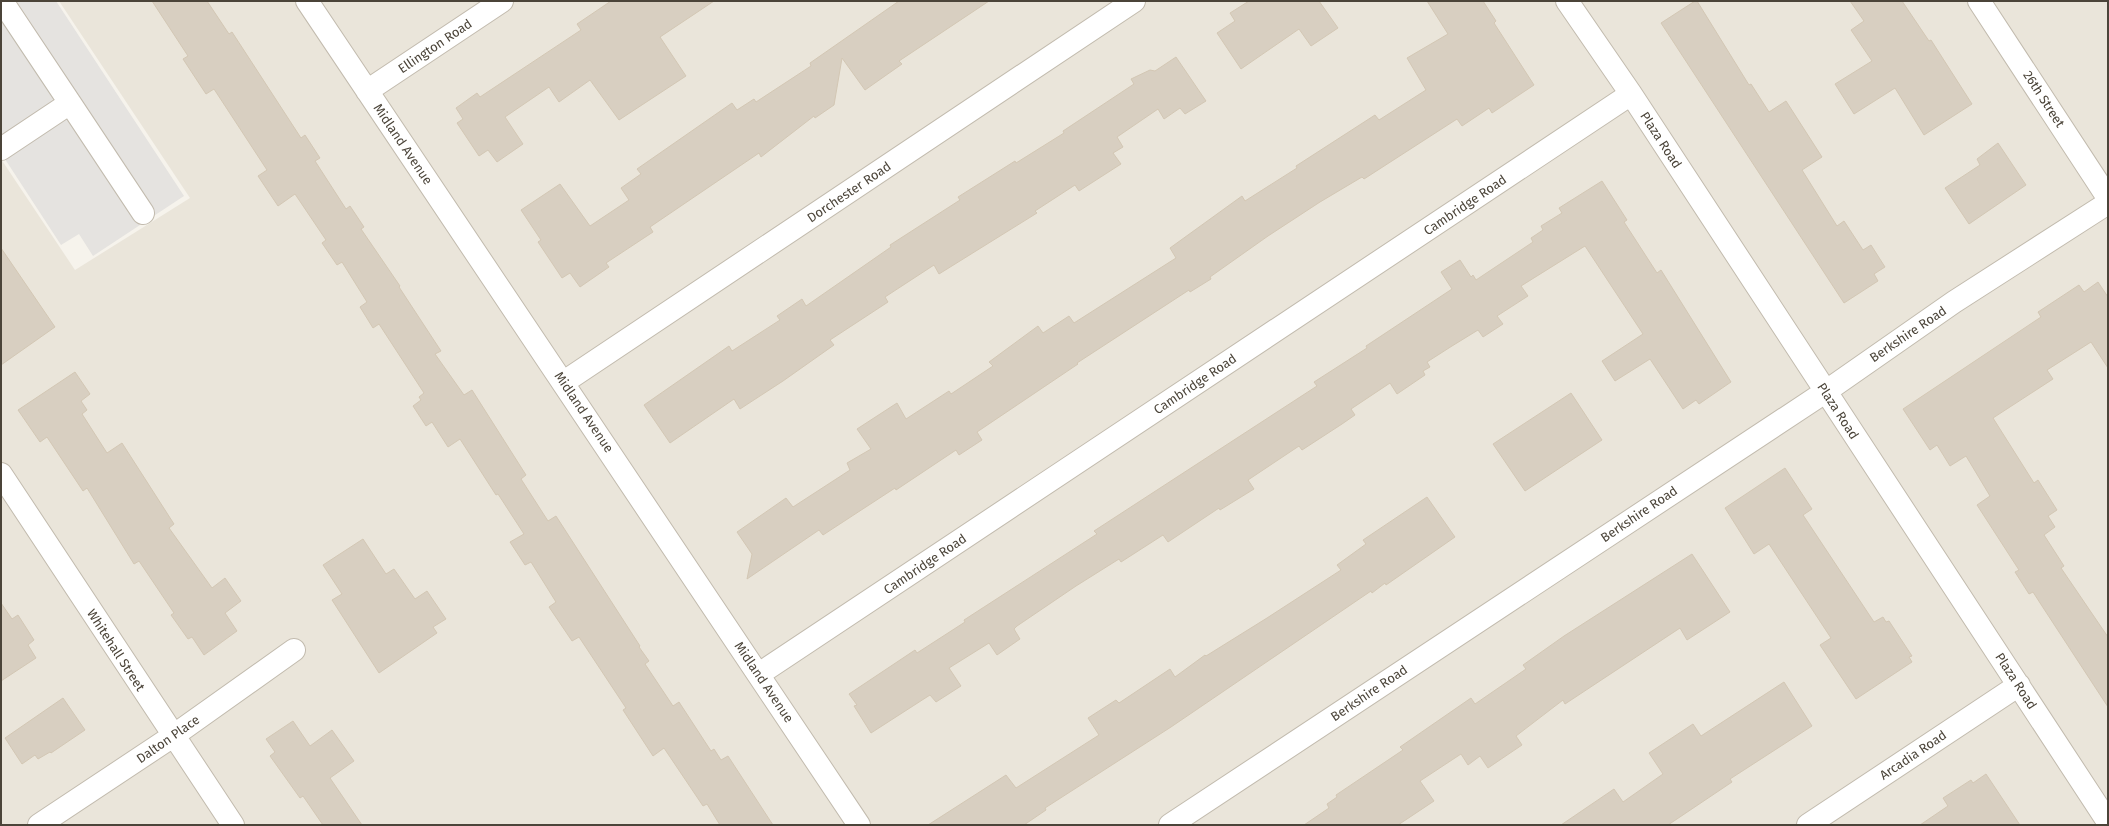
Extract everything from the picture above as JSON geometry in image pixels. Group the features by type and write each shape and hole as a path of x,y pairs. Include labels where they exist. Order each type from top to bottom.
{"street":[{"path":"2,1 143,213"},
{"name":"Midland Avenue","path":"307,1 564,382 859,825"},
{"name":"Ellington Road","path":"367,91 502,1"},
{"name":"Dorchester Road","path":"564,382 1134,1"},
{"name":"Plaza Road","path":"1567,1 1632,94 1825,392 2108,822"},
{"name":"26th Street","path":"1980,1 2108,198"},
{"name":"Cambridge Road","path":"759,674 1632,94"},
{"path":"1,149 70,103"},
{"name":"Berkshire Road","path":"1170,825 1825,392 1954,302 2108,203"},
{"name":"Whitehall Street","path":"1,474 233,825"},
{"name":"Dalton Place","path":"39,825 173,736 294,650"},
{"name":"Arcadia Road","path":"1808,825 2019,685"}],"shaded area":[{"path":"1,1 56,1 184,196 93,256 79,234 61,245 1,153"},
{"path":"59,1 2108,1 2108,825 1,825 1,159 75,270 190,198"}],"building":[{"path":"152,1 207,1 229,34 232,32 301,138 305,135 320,158 315,161 346,209 350,206 364,227 361,229 400,286 399,287 441,351 435,354 464,395 472,390 526,475 521,479 548,521 556,516 640,646 639,647 649,661 645,664 673,706 679,702 711,751 714,749 721,760 728,756 773,825 720,825 707,804 703,806 664,748 653,756 623,710 626,708 579,637 572,641 549,607 556,602 531,562 525,565 510,542 524,534 498,494 496,495 460,439 448,447 432,422 426,426 413,406 421,400 419,397 424,393 379,324 373,328 360,307 367,302 342,262 337,265 322,243 326,240 295,194 278,206 258,176 267,170 214,89 206,94 183,59 188,56"},
{"path":"611,1 714,1 660,37 686,76 619,120 590,80 559,102 549,87 505,117 523,144 497,162 488,150 479,156 457,123 463,119 456,108 477,93 480,97 581,30 577,24"},
{"path":"899,1 989,1 899,61 902,64 865,90 842,58 834,105 815,118 814,116 761,157 759,153 650,227 653,232 606,263 609,267 580,287 570,273 562,278 538,242 541,240 521,210 560,184 590,226 629,200 621,188 641,174 637,169 732,103 737,110 754,99 756,102 811,66 810,63"},
{"path":"1249,1 1319,1 1338,28 1311,46 1299,29 1241,69 1217,33 1235,21 1230,13"},
{"path":"1427,1 1483,1 1496,21 1494,23 1534,85 1492,113 1489,108 1462,126 1457,119 1364,179 1362,177 1320,202 1268,236 1210,277 1211,279 1190,292 1189,290 1077,363 1078,364 977,432 982,440 959,455 956,450 896,490 895,488 823,535 819,530 747,579 752,554 737,532 786,498 793,507 850,470 847,463 871,449 857,429 897,403 906,419 949,391 951,394 993,366 989,362 1038,326 1043,333 1069,316 1074,323 1176,258 1170,248 1242,196 1245,201 1375,115 1379,120 1426,90 1407,58 1448,34"},
{"path":"1697,1 1749,85 1751,84 1769,112 1786,101 1822,157 1802,170 1837,226 1844,221 1863,250 1871,245 1885,267 1874,274 1878,281 1844,303 1661,23"},
{"path":"1850,1 1902,1 1929,41 1931,40 1972,104 1924,135 1895,88 1854,114 1835,84 1872,61 1851,30 1864,21"},
{"path":"1176,57 1206,101 1185,114 1180,108 1164,119 1158,109 1117,137 1123,147 1113,153 1121,164 1079,191 1075,185 1035,211 1037,213 939,274 934,265 885,297 888,302 830,340 834,345 783,381 740,409 734,399 670,443 644,405 729,346 732,351 780,320 777,316 802,299 806,306 891,247 890,245 960,200 958,197 1015,161 1016,163 1064,133 1063,131 1134,84 1131,79 1150,70 1155,71"},
{"path":"1998,143 2026,185 1969,224 1945,188 1980,165 1977,159"},
{"path":"1602,181 1627,220 1624,222 1657,273 1661,270 1731,382 1699,404 1696,400 1683,409 1650,359 1615,381 1602,361 1643,334 1585,246 1521,286 1528,296 1497,316 1503,324 1483,337 1478,330 1427,362 1430,367 1423,371 1425,375 1397,394 1390,383 1351,409 1355,415 1342,424 1302,450 1299,446 1248,480 1254,489 1220,510 1219,508 1168,542 1163,535 1121,562 1119,559 1076,586 1017,626 1014,629 1020,639 997,655 989,643 949,668 961,686 936,702 930,695 871,733 854,706 857,705 849,694 915,650 917,653 965,622 964,620 1097,534 1094,531 1317,386 1314,382 1367,348 1366,346 1452,289 1441,272 1460,260 1471,277 1473,275 1476,280 1533,242 1531,238 1543,230 1541,226 1562,213 1559,208"},
{"path":"1,248 55,327 1,365"},
{"path":"2098,282 2108,297 2108,368 2091,342 2047,370 2053,379 1993,418 2034,483 2038,480 2057,510 2048,516 2055,527 2044,535 2064,566 2061,568 2108,637 2108,707 2033,592 2029,594 2015,572 2019,570 1977,505 1990,496 1966,456 1950,466 1937,445 1930,450 1903,409 2041,317 2038,312 2079,285 2084,292"},
{"path":"75,372 90,394 81,401 87,410 82,414 107,453 122,443 174,524 169,528 212,588 225,578 241,601 225,613 237,631 204,655 192,637 188,639 171,615 174,613 139,561 134,564 87,488 83,491 47,437 40,442 18,410"},
{"path":"1571,393 1602,440 1525,491 1493,444"},
{"path":"1785,468 1812,509 1803,515 1874,622 1883,617 1886,622 1889,621 1912,656 1909,657 1912,662 1856,699 1820,645 1831,638 1769,544 1754,554 1725,508"},
{"path":"1427,497 1455,537 1386,585 1385,583 1372,593 1371,591 1171,727 1045,808 1046,810 1024,825 928,825 1006,775 1016,788 1099,735 1088,718 1116,700 1119,703 1170,669 1175,677 1205,655 1206,656 1267,618 1341,570 1337,565 1366,544 1363,540"},
{"path":"363,539 386,574 394,569 415,599 427,591 446,619 433,627 437,633 379,673 332,600 342,594 323,565"},
{"path":"1692,554 1730,612 1687,640 1680,628 1565,704 1563,700 1516,736 1522,745 1488,768 1480,756 1468,765 1461,754 1420,781 1434,801 1398,825 1304,825 1329,808 1327,804 1337,797 1336,795 1403,750 1400,747 1471,698 1475,704 1526,669 1523,665 1564,636"},
{"path":"1,603 12,619 18,615 34,640 28,645 36,658 1,681"},
{"path":"1784,682 1812,726 1730,779 1732,782 1668,825 1561,825 1614,789 1623,802 1663,774 1649,753 1693,724 1701,736"},
{"path":"63,698 85,730 51,753 50,752 38,759 35,755 22,764 5,738"},
{"path":"293,721 310,746 332,730 354,761 330,778 362,825 323,825 303,796 300,798 270,756 275,752 266,739"},
{"path":"1986,774 2020,825 1920,825 1948,806 1943,798 1971,780 1973,783"}]}
